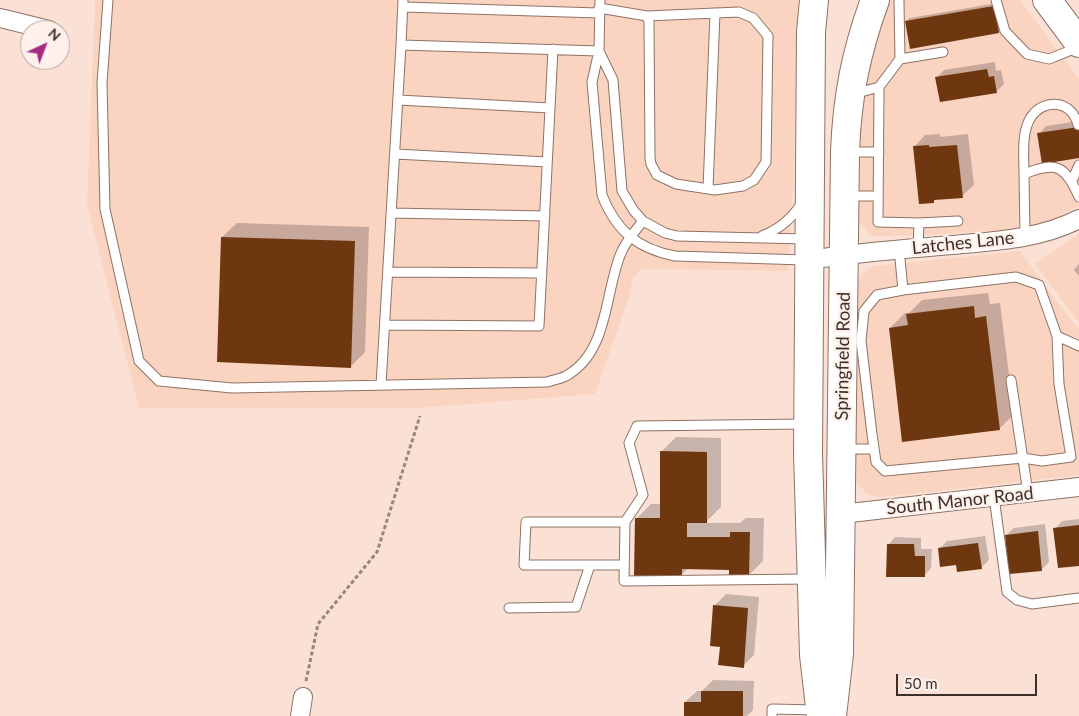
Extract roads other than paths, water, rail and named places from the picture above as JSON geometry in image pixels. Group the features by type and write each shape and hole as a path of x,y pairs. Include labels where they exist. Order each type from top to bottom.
{"main road":[{"name":"Springfield Road","path":"814,0 812,32 808,424 814,655 824,714"},
{"path":"1047,0 1079,43"},
{"name":"Springfield Road","path":"824,714 839,654 842,449 852,341 844,254 845,152 849,96 859,47 887,2"}],"street":[{"path":"0,18 20,23"},
{"name":"Latches Lane","path":"810,249 844,254 1025,237 1050,231 1079,219"},
{"name":"South Manor Road","path":"841,514 1079,487"},
{"path":"300,716 303,697"}],"lane":[{"path":"108,0 102,83 105,209 140,361 158,381 232,388 547,382 565,377 580,366 590,355 597,340 621,252 643,221"},
{"path":"996,0 1005,31 1026,54 1049,59 1079,47"},
{"path":"887,2 900,59"},
{"path":"381,385 403,3 600,7 647,16 739,12 753,18 768,36 766,162 754,180 743,186 715,190 676,184 657,175 651,164 649,22 647,16"},
{"path":"600,7 599,51 592,82 602,195 608,211 618,224 630,237 644,247 659,253 675,256 810,249"},
{"path":"708,189 715,13"},
{"path":"402,45 599,51"},
{"path":"385,325 539,326 553,49"},
{"path":"599,51 613,80 622,190 634,211 643,221 665,233 678,236 757,238 810,249"},
{"path":"849,96 879,87 900,59 943,52"},
{"path":"879,87 878,222 958,221"},
{"path":"398,100 550,108"},
{"path":"1025,237 1025,134 1031,117 1044,107 1055,104 1063,105 1070,109 1076,117 1078,125"},
{"path":"845,152 879,152"},
{"path":"395,154 547,162"},
{"path":"1072,181 1079,165"},
{"path":"1024,174 1047,166 1060,167 1072,181 1079,197"},
{"path":"757,238 772,232 788,220 802,203 810,185"},
{"path":"844,196 878,196"},
{"path":"391,213 545,216"},
{"path":"918,222 918,248"},
{"path":"900,249 903,290"},
{"path":"388,272 542,273"},
{"path":"1016,277 1040,285 1057,336 1060,384 1075,456 1042,461 1023,458 885,471 876,462 852,341 864,310 878,295 903,290 1016,277"},
{"path":"1057,336 1079,346"},
{"path":"1011,380 1028,493"},
{"path":"808,424 636,426 629,443 643,495 625,522 624,581 812,579"},
{"path":"842,449 874,449"},
{"path":"994,497 1008,592 1017,600 1032,604 1079,598"},
{"path":"624,565 524,565 526,522 625,522"},
{"path":"509,608 576,607 590,565"},
{"path":"772,716 772,709 824,714"}]}
